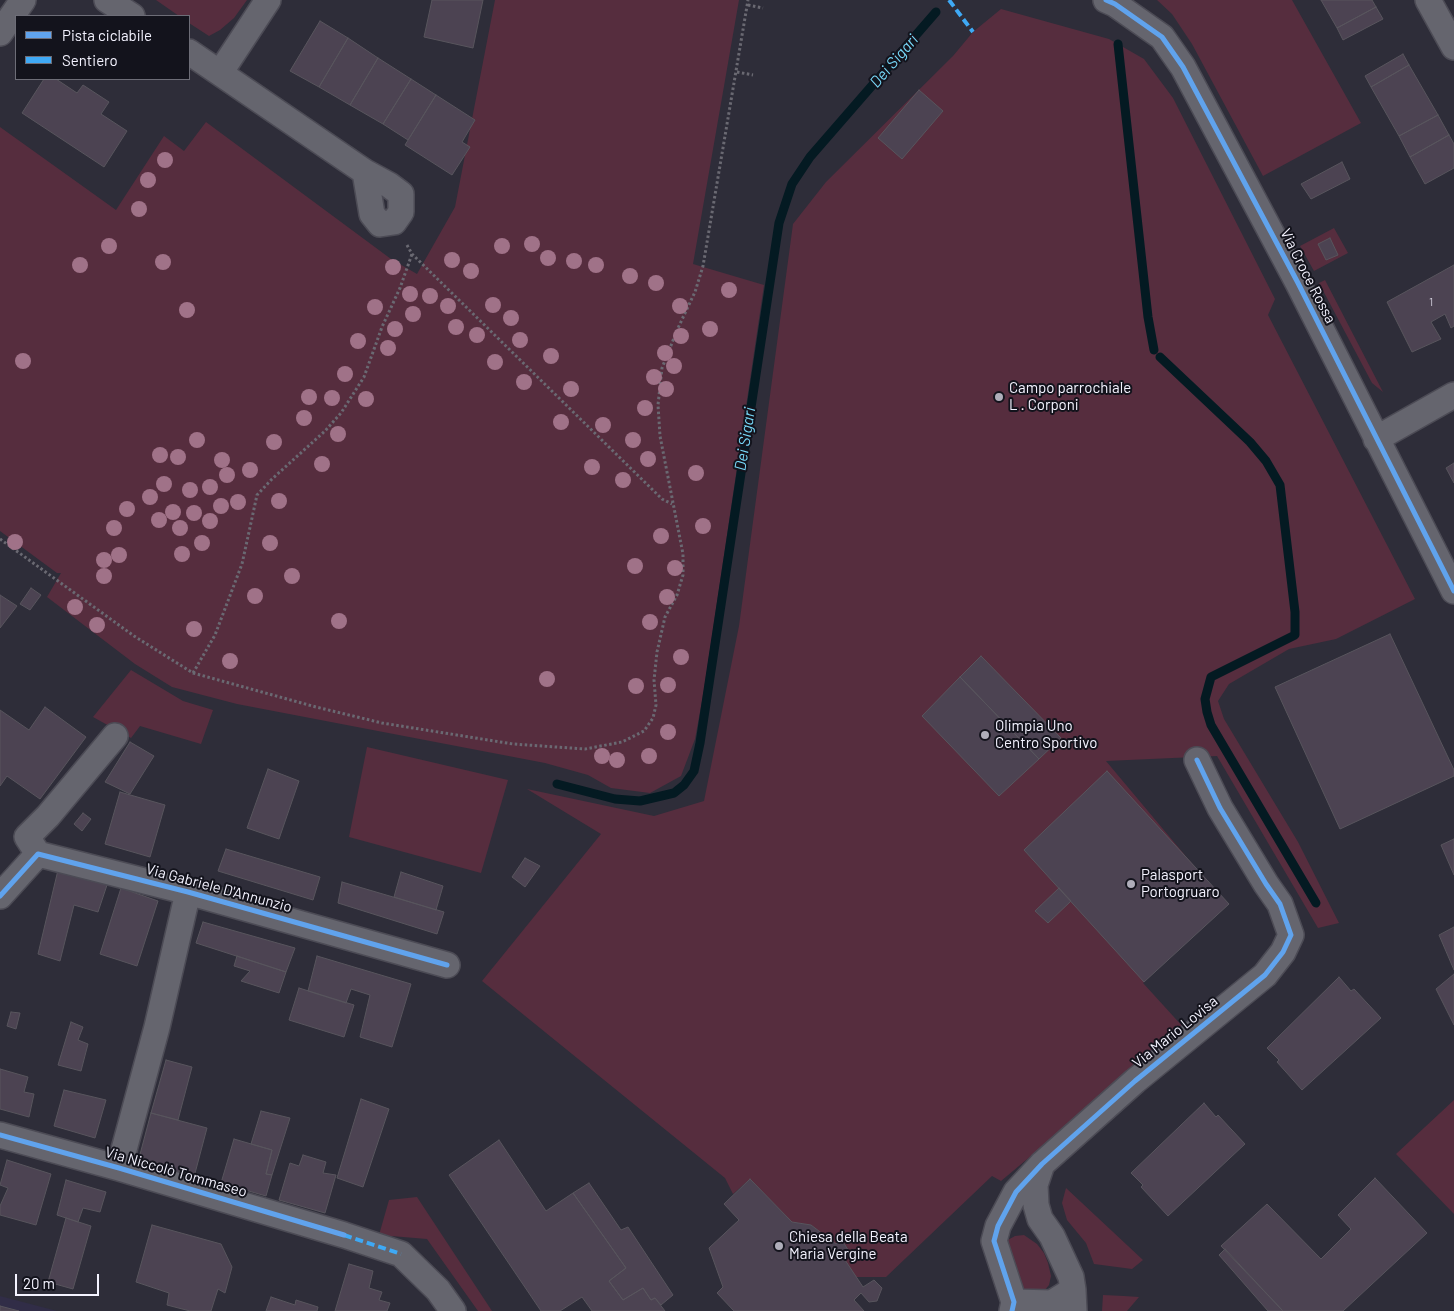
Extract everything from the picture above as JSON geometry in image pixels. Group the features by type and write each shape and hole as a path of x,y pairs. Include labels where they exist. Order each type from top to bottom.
{"street":[{"path":"0,33 23,0"},
{"path":"107,0 130,15"},
{"path":"220,73 268,0"},
{"name":"Via Croce Rossa","path":"1106,0 1115,4 1162,37 1183,67 1298,283 1454,591"},
{"path":"1428,0 1454,47"},
{"path":"190,53 365,172 372,214 380,224 394,222"},
{"path":"1376,438 1454,395"},
{"path":"0,896 38,854 27,837 48,816 115,736"},
{"name":"Via Mario Lovisa","path":"1042,1164 1035,1186 1036,1205 1040,1218 1052,1236 1071,1277 1074,1301 1013,1306 994,1241 998,1226 1016,1192 1042,1164 1135,1081 1265,975 1283,952 1291,935 1280,904 1220,808 1197,760"},
{"name":"Via Gabriele D'Annunzio","path":"38,854 188,892 447,965"},
{"path":"119,1168 157,1027 188,892"},
{"name":"Via Niccolò Tommaseo","path":"0,1135 119,1168 344,1235 401,1254 438,1290 453,1311"}],"path":[{"path":"0,539 134,636 193,673 382,723 513,744 585,749 622,742 644,731 653,718 656,705 654,680 657,652 665,617 677,595 683,575 683,554 660,436 658,405 662,368 695,292 703,266 748,0"},
{"path":"748,5 763,8"},
{"path":"737,72 753,75"},
{"path":"394,222 412,254 662,499 673,504"},
{"path":"193,673 214,635 242,564 257,495 272,478 325,431 341,413 364,377 412,254"}],"shaded area":[{"path":"156,0 247,0 234,18 220,30 209,36 190,24 190,15 178,15"},
{"path":"495,0 739,0 693,264 764,285 704,690 695,739 681,776 650,793 611,788 588,775 545,763 237,704 172,687 135,664 47,597 61,573 57,573 0,531 0,127 116,210 164,136 184,151 206,122 391,259 417,274 455,207"},
{"path":"1157,0 1292,0 1361,123 1263,176 1192,44 1172,14"},
{"path":"1001,9 1109,39 1144,59 1173,98 1275,299 1268,315 1415,599 1336,639 1289,649 1229,684 1218,701 1224,719 1298,842 1339,923 1318,928 1217,756 1106,761 1225,903 1143,983 1184,1028 1001,1181 992,1176 886,1277 856,1277 843,1257 850,1252 842,1240 836,1244 811,1225 792,1222 750,1179 733,1194 725,1178 482,981 601,834 527,789 654,816 704,801 739,626 793,224 826,182 953,56 973,32"},
{"path":"1334,228 1348,253 1314,271 1300,246"},
{"path":"1325,280 1383,392 1372,383 1319,283"},
{"path":"131,670 183,701 213,710 201,744 140,726 131,738 93,717"},
{"path":"367,747 508,780 481,873 349,837"},
{"path":"1454,1100 1454,1214 1396,1154"},
{"path":"1066,1188 1143,1260 1132,1269 1094,1264 1086,1243 1067,1220 1062,1203"},
{"path":"417,1197 492,1311 478,1311 427,1239 379,1235 389,1200"},
{"path":"1024,1235 1037,1244 1044,1253 1048,1263 1051,1276 1049,1285 1044,1291 1025,1291 1019,1285 1006,1241 1015,1236"},
{"path":"1103,1295 1139,1297 1127,1311 1102,1311"},
{"path":"0,1296 57,1311 0,1311"}],"building":[{"path":"432,0 483,0 473,48 424,37"},
{"path":"1321,0 1372,0 1376,7 1337,28"},
{"path":"1376,7 1383,19 1343,40 1337,28"},
{"path":"320,21 348,38 319,87 290,71"},
{"path":"348,38 378,58 350,105 319,87"},
{"path":"1403,54 1409,65 1371,87 1365,76"},
{"path":"378,58 411,79 383,124 350,105"},
{"path":"1409,65 1438,115 1399,136 1371,87"},
{"path":"411,79 436,95 408,140 383,124"},
{"path":"43,80 58,80 77,93 83,85 109,102 101,114 127,131 104,167 22,113"},
{"path":"919,90 943,111 902,159 878,138"},
{"path":"436,95 475,120 462,142 470,147 452,175 405,145"},
{"path":"1438,115 1449,135 1410,157 1399,136"},
{"path":"1449,135 1454,144 1454,168 1425,184 1410,157"},
{"path":"1342,162 1350,179 1311,199 1301,184"},
{"path":"1330,238 1338,255 1326,260 1318,244"},
{"path":"1454,265 1454,326 1451,328 1445,314 1431,322 1441,339 1412,352 1387,302"},
{"path":"1454,463 1454,483 1446,468"},
{"path":"31,588 41,595 30,610 20,604"},
{"path":"0,595 17,606 0,628"},
{"path":"1390,634 1454,770 1454,776 1340,829 1275,687"},
{"path":"981,656 1061,738 1039,759 960,677"},
{"path":"960,677 1039,759 999,796 922,716"},
{"path":"45,707 86,737 40,799 7,776 0,786 0,710 29,730"},
{"path":"130,742 154,756 130,794 105,782"},
{"path":"268,769 299,781 279,839 247,828"},
{"path":"1107,771 1229,904 1144,982 1024,850"},
{"path":"120,792 165,805 150,857 105,844"},
{"path":"83,813 91,819 82,831 74,824"},
{"path":"1454,839 1454,875 1441,845"},
{"path":"226,849 320,877 313,900 218,871"},
{"path":"525,858 540,866 525,887 512,877"},
{"path":"58,870 107,885 98,912 74,905 60,961 38,954"},
{"path":"401,872 443,886 436,910 394,897"},
{"path":"342,882 444,912 437,934 338,903"},
{"path":"121,888 158,901 137,966 100,954"},
{"path":"1059,888 1071,901 1048,923 1035,911"},
{"path":"203,922 295,948 286,972 196,943"},
{"path":"1454,927 1454,970 1439,935"},
{"path":"237,956 286,972 279,993 241,981 250,971 234,966"},
{"path":"317,956 411,984 392,1047 360,1037 370,995 351,989 346,1003 308,991"},
{"path":"1454,974 1454,1025 1436,989"},
{"path":"1339,977 1351,991 1354,989 1381,1018 1302,1090 1277,1062 1279,1060 1267,1048"},
{"path":"299,988 354,1005 344,1037 289,1020"},
{"path":"11,1012 20,1013 16,1029 7,1026"},
{"path":"71,1022 83,1027 78,1040 88,1044 81,1071 58,1065"},
{"path":"166,1060 192,1067 178,1120 151,1113"},
{"path":"0,1069 28,1077 24,1092 34,1094 29,1117 0,1109"},
{"path":"64,1090 106,1100 95,1138 54,1126"},
{"path":"361,1099 389,1109 363,1187 337,1178"},
{"path":"1204,1103 1245,1144 1168,1216 1141,1187 1143,1185 1131,1173"},
{"path":"261,1111 290,1118 272,1175 266,1174 272,1150 251,1144"},
{"path":"151,1113 207,1128 194,1177 138,1162"},
{"path":"234,1139 272,1150 266,1174 272,1175 266,1196 221,1183"},
{"path":"499,1140 546,1211 573,1193 626,1268 609,1281 623,1300 643,1288 651,1300 655,1298 665,1311 592,1311 582,1297 560,1311 541,1311 449,1175"},
{"path":"303,1155 326,1162 323,1173 336,1175 325,1213 279,1200 290,1163 299,1166"},
{"path":"7,1160 51,1174 36,1225 0,1215 0,1206 8,1188 0,1185"},
{"path":"1375,1178 1427,1233 1343,1311 1283,1311 1221,1246 1267,1204 1321,1259 1351,1229 1338,1215"},
{"name":"Chiesa della Beata Maria Vergine","path":"750,1179 792,1222 811,1225 836,1244 842,1240 850,1253 843,1257 863,1287 874,1280 882,1288 877,1301 869,1302 861,1293 854,1300 864,1311 734,1311 717,1293 723,1287 709,1248 739,1220 724,1204"},
{"path":"66,1180 106,1192 100,1212 83,1208 78,1222 57,1215"},
{"path":"589,1183 621,1230 628,1227 673,1295 661,1305 655,1298 651,1300 643,1288 623,1300 609,1281 626,1268 573,1193"},
{"path":"66,1218 91,1226 73,1289 48,1282"},
{"path":"152,1225 221,1244 232,1267 225,1293 218,1289 211,1311 190,1311 167,1305 169,1293 136,1282"},
{"path":"1225,1249 1283,1311 1268,1311 1219,1255"},
{"path":"349,1264 373,1271 369,1288 382,1292 379,1300 390,1303 387,1311 335,1311"},
{"path":"271,1297 295,1305 296,1300 318,1307 317,1311 266,1311"},
{"path":"0,1306 19,1311 0,1311"}],"waterway":[{"name":"Dei Sigari","path":"557,784 615,799 640,801 674,793 684,785 694,771 700,743 779,223 792,184 810,157 936,12"},
{"path":"1118,44 1148,317 1154,350"},
{"path":"1160,357 1250,442 1266,461 1280,485 1295,612 1295,635 1211,677 1205,699 1211,725 1316,903"}],"marked path":[{"path":"949,0 973,32"},
{"path":"344,1235 401,1254"}],"cycle path":[{"path":"1106,0 1115,4 1162,37 1183,67 1298,283 1454,591"},
{"path":"1012,1311 1014,1302 994,1241 998,1226 1016,1192 1042,1164 1135,1081 1265,975 1283,952 1291,935 1280,904 1220,808 1197,760"},
{"path":"0,896 38,854 188,892 447,965"},
{"path":"0,1135 119,1168 344,1235"}],"place":[{"name":"Campo parrochiale L . Corponi","path":"999,397"},
{"name":"Olimpia Uno Centro Sportivo","path":"985,735"},
{"name":"Palasport Portogruaro","path":"1131,884"},
{"name":"Chiesa della Beata Maria Vergine","path":"779,1246"}]}
